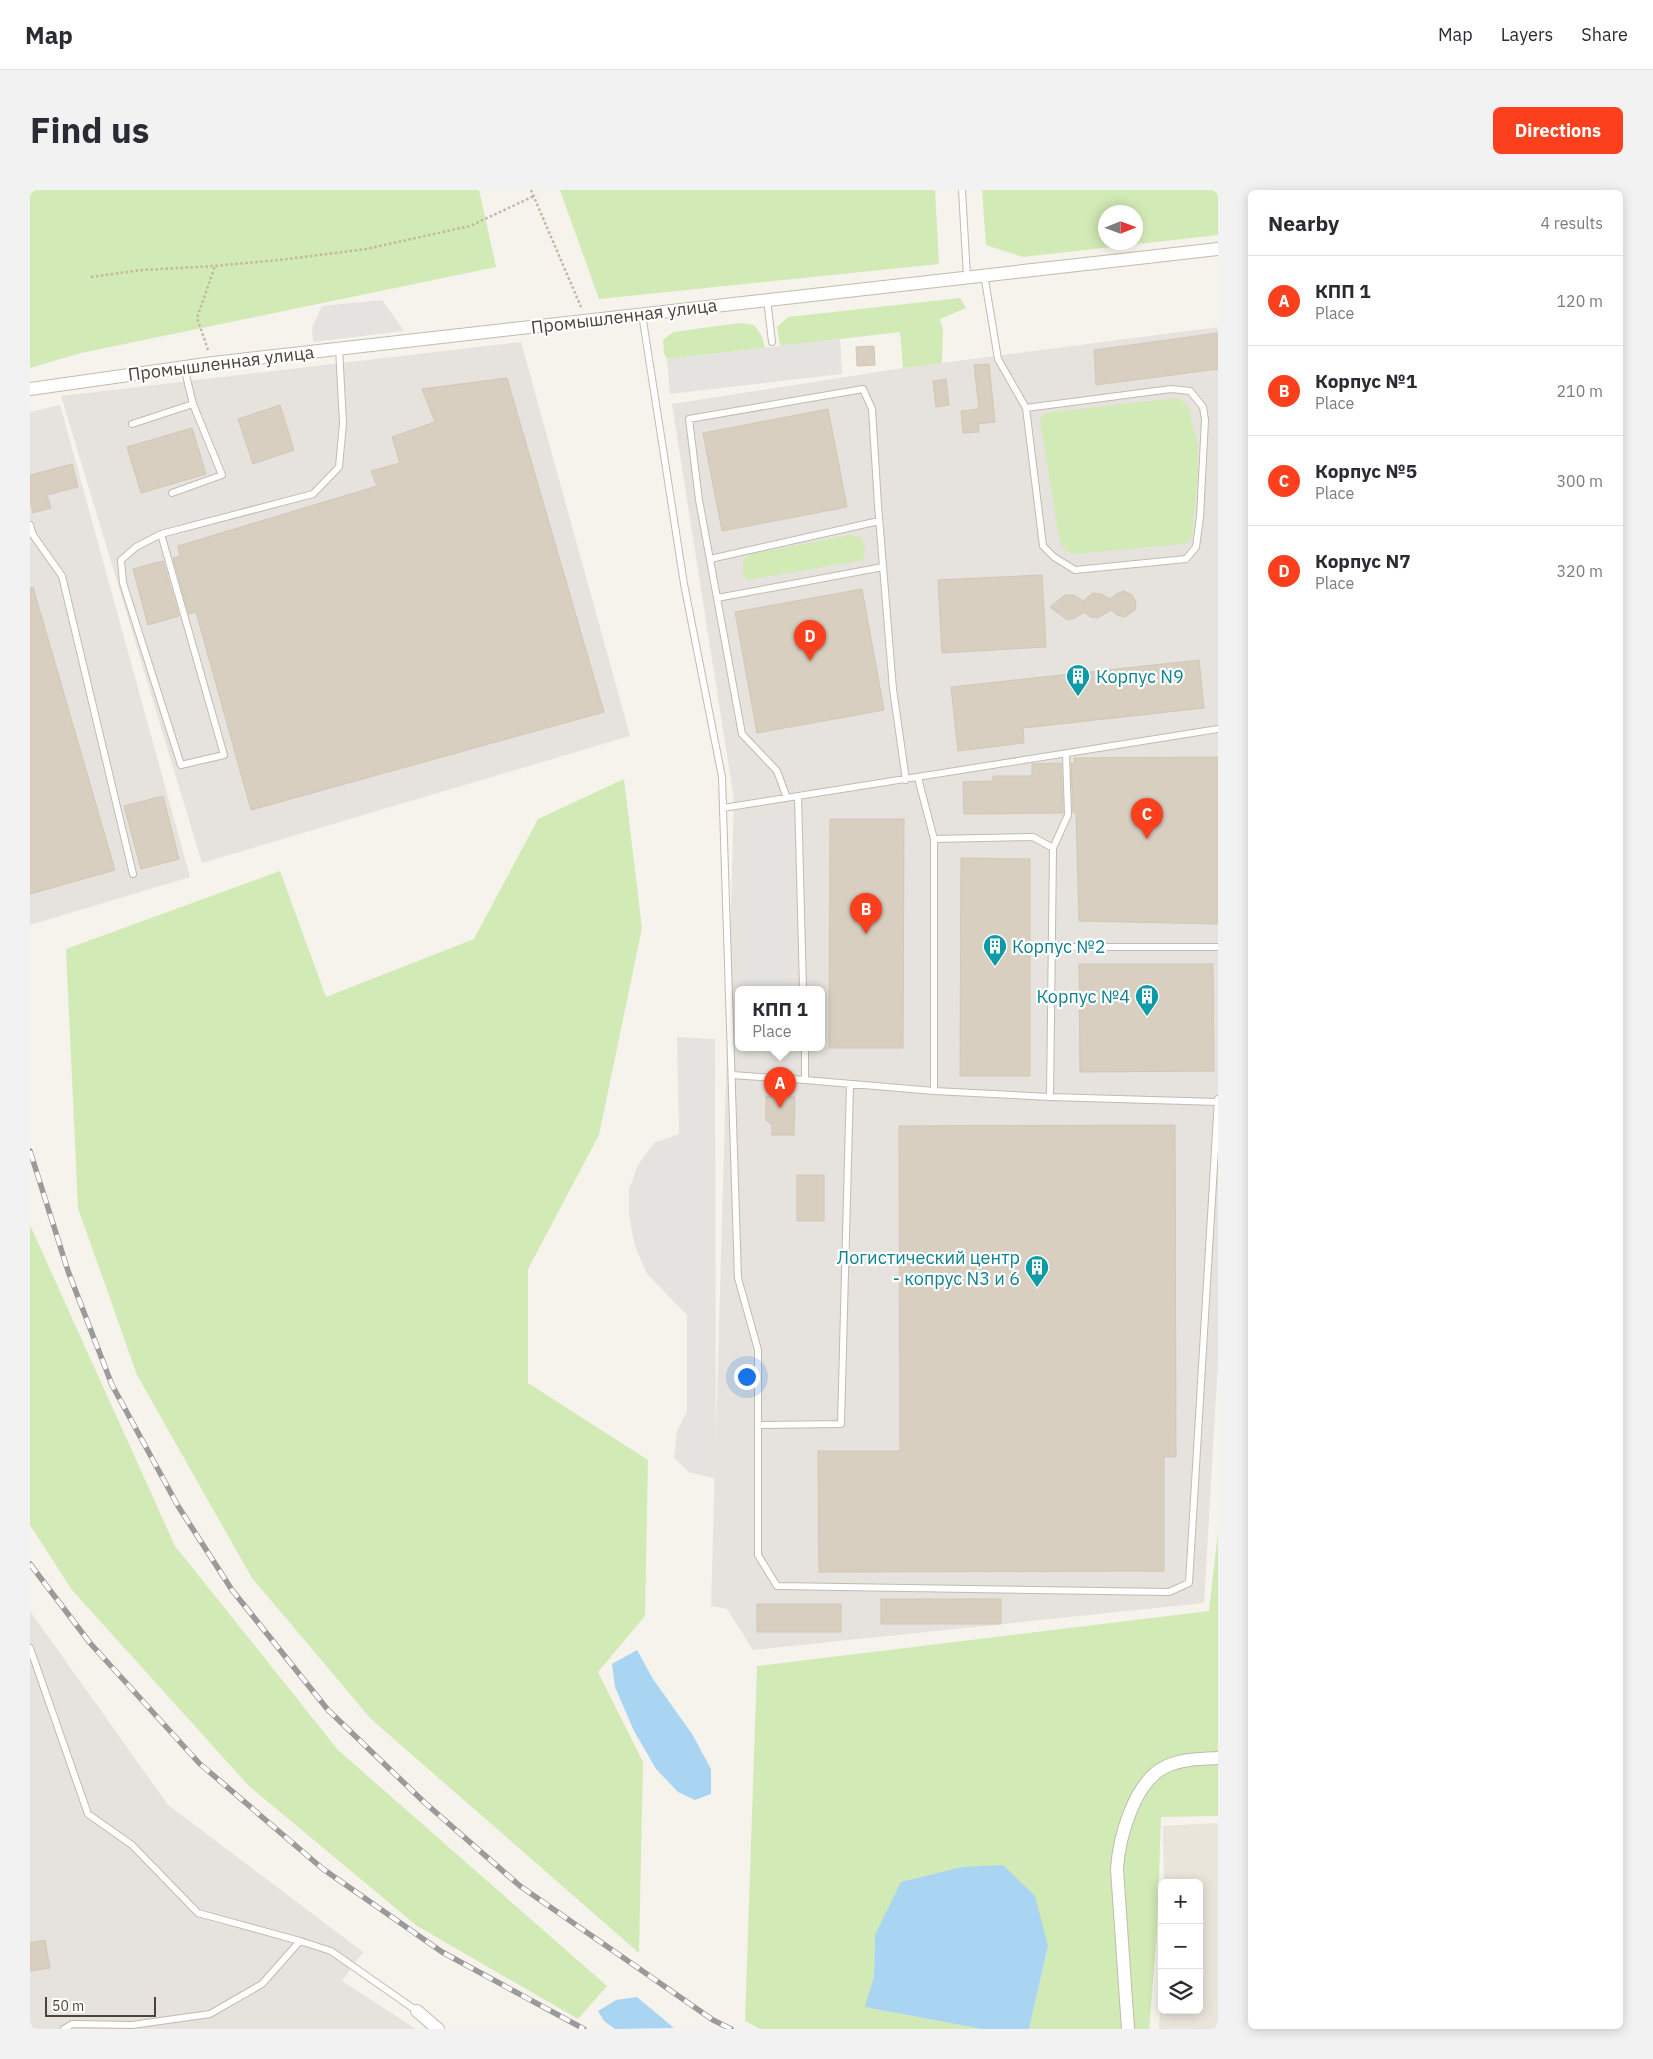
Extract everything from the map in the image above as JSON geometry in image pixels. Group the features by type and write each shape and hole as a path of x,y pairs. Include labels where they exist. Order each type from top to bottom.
{"street":[{"name":"Промышленная улица","path":"30,389 213,363 340,348 1218,249"},
{"path":"1128,2029 1117,1869 1119,1848 1125,1827 1142,1789 1151,1777 1163,1768 1180,1761 1218,1758"},
{"path":"417,2011 438,2029"}],"lane":[{"path":"962,190 967,276"},
{"path":"984,274 998,359 1026,408 1043,546 1054,557 1075,570 1186,560 1196,547 1200,517 1205,420 1203,407 1190,390 1171,389 1026,408"},
{"path":"767,299 772,342"},
{"path":"642,314 684,584 722,777 738,1278 758,1350 758,1555 776,1586 1169,1592 1189,1582 1218,1100 1050,1097 934,1091 732,1075"},
{"path":"161,534 224,755 181,765 123,583 120,560 136,547 161,534 313,494 339,468 343,423 340,348"},
{"path":"172,493 222,475 194,404 184,367"},
{"path":"787,798 777,771 742,734 699,500 690,419 863,389 872,409 893,689 906,780"},
{"path":"132,424 194,404"},
{"path":"710,559 879,521"},
{"path":"30,525 32,535 62,576 133,874"},
{"path":"717,598 883,567"},
{"path":"723,808 1218,729"},
{"path":"1050,1097 1053,848 1068,815 1066,754"},
{"path":"918,778 934,839 934,1091"},
{"path":"798,796 803,986"},
{"path":"934,839 1033,837 1053,848"},
{"path":"1052,947 1218,947"},
{"path":"804,1051 806,1080"},
{"path":"758,1425 841,1424 850,1084"},
{"path":"30,1648 88,1814 132,1845 198,1913 300,1941 331,1952 417,2011"},
{"path":"64,2029 72,2024 132,2025 210,2014 262,1984 300,1941"}],"path":[{"path":"532,190 586,320"},
{"path":"91,277 142,270 215,266 366,249 470,226 534,196"},
{"path":"213,363 197,318 215,266"}],"shaded area":[{"path":"382,300 404,331 313,342 312,328 322,306"},
{"path":"1218,327 1218,1361 1204,1603 753,1650 727,1609 711,1606 734,800 672,404 903,368"},
{"path":"840,339 842,374 670,394 667,359"},
{"path":"521,342 630,736 202,863 61,396"},
{"path":"60,405 190,877 30,925 30,412"},
{"path":"746,815 787,817 783,986 742,986"},
{"path":"677,1037 715,1039 716,1479 689,1472 674,1458 677,1431 687,1411 687,1315 647,1274 635,1246 629,1216 629,1189 638,1165 654,1143 679,1134"},
{"path":"30,1611 168,1805 363,1952 342,1981 416,2029 30,2029"},
{"path":"1218,1823 1218,2029 1159,2029 1160,2014 1203,2014 1203,1879 1164,1879 1163,1826"}],"green space":[{"path":"30,190 479,190 496,267 81,353 30,368"},
{"path":"560,190 935,190 939,264 599,299"},
{"path":"982,190 1218,190 1218,235 1143,243 1143,205 1098,205 1098,249 1023,257 986,245"},
{"path":"960,298 966,308 940,319 943,329 942,363 903,368 900,332 780,346 777,327 788,317"},
{"path":"740,323 754,325 762,336 765,348 667,359 664,353 663,340 673,332"},
{"path":"1178,398 1189,407 1194,432 1197,437 1198,468 1192,537 1185,544 1074,554 1066,551 1060,543 1040,419 1046,413"},
{"path":"851,535 861,538 865,546 863,560 746,580 743,573 743,560 751,554"},
{"path":"624,779 642,928 599,1135 528,1269 528,1383 648,1460 645,1616 598,1672 643,1762 639,1953 371,1719 252,1578 137,1375 78,1208 66,949 280,871 326,997 474,939 538,819"},
{"path":"30,1225 175,1546 338,1750 607,1986 578,2019 417,1926 249,1786 72,1590 30,1525"},
{"path":"1218,1532 1218,1816 1161,1817 1157,1933 1149,2029 1029,2029 1048,1946 875,1935 874,1976 866,2007 982,2029 760,2029 745,2021 757,1666 1209,1611"}],"water":[{"path":"637,1650 653,1679 692,1734 711,1769 711,1794 695,1800 678,1792 656,1769 634,1731 615,1687 612,1664"},
{"path":"1003,1865 1035,1896 1048,1946 1029,2029 982,2029 865,2007 874,1976 875,1935 901,1882 962,1867"},
{"path":"637,1997 674,2028 615,2029 604,2021 598,2011 616,2000"}],"building":[{"path":"1218,333 1218,369 1096,385 1094,350"},
{"path":"874,346 875,365 857,366 856,347"},
{"path":"989,364 995,422 978,424 979,432 963,433 961,411 979,409 974,365"},
{"path":"507,378 604,712 251,810 196,612 189,614 173,558 180,556 178,546 377,486 371,471 400,463 392,437 435,422 422,389"},
{"path":"946,379 949,405 936,407 933,381"},
{"path":"280,405 294,450 253,464 238,419"},
{"path":"828,409 847,507 722,531 703,433"},
{"path":"192,428 206,474 141,493 127,447"},
{"path":"72,464 78,487 47,495 51,508 33,513 30,501 30,475"},
{"path":"163,561 179,616 148,625 133,569"},
{"path":"1042,575 1046,647 942,653 938,580"},
{"path":"33,587 115,870 30,894 30,588"},
{"path":"862,589 884,710 757,733 735,612"},
{"path":"1124,591 1132,595 1136,602 1135,610 1125,617 1117,615 1111,610 1098,618 1090,617 1084,612 1075,618 1067,620 1050,607 1065,595 1074,595 1083,601 1093,593 1101,594 1110,599"},
{"name":"Корпус N9","path":"1199,660 1204,708 1023,728 1024,743 958,751 951,687"},
{"path":"1218,757 1218,924 1079,921 1076,813 1073,813 1071,763 1075,763 1074,758"},
{"path":"1061,763 1063,813 964,814 963,782 993,781 993,776 1032,776 1032,764"},
{"path":"163,796 179,859 141,869 124,806"},
{"path":"830,819 904,819 903,1048 829,1048"},
{"name":"Корпус №2","path":"961,858 1030,859 1030,1076 960,1076"},
{"name":"Корпус №4","path":"1079,964 1213,964 1214,1071 1080,1072"},
{"path":"766,1096 795,1097 794,1135 772,1135 772,1125 766,1120"},
{"name":"Логистический центр - копрус N3 и 6","path":"1175,1125 1176,1457 1164,1457 1164,1571 819,1572 818,1451 900,1451 899,1126"},
{"path":"797,1175 824,1175 824,1221 797,1221"},
{"path":"881,1599 1001,1599 1001,1624 881,1624"},
{"path":"757,1604 841,1604 841,1632 757,1632"},
{"path":"45,1940 50,1968 30,1971 30,1943"}],"railway":[{"path":"30,1151 68,1271 112,1385 178,1506 232,1590 328,1710 424,1802 520,1886 713,2020 731,2029"},
{"path":"30,1564 90,1643 199,1763 323,1869 442,1952 584,2029"}],"place":[{"name":"Корпус N7","path":"810,661"},
{"name":"Корпус N9","path":"1078,697"},
{"name":"Корпус №5","path":"1147,839"},
{"name":"Корпус №1","path":"866,934"},
{"name":"Корпус №2","path":"995,967"},
{"name":"Корпус №4","path":"1147,1017"},
{"name":"КПП 1","path":"780,1108"},
{"name":"Логистический центр - копрус N3 и 6","path":"1037,1288"}]}
